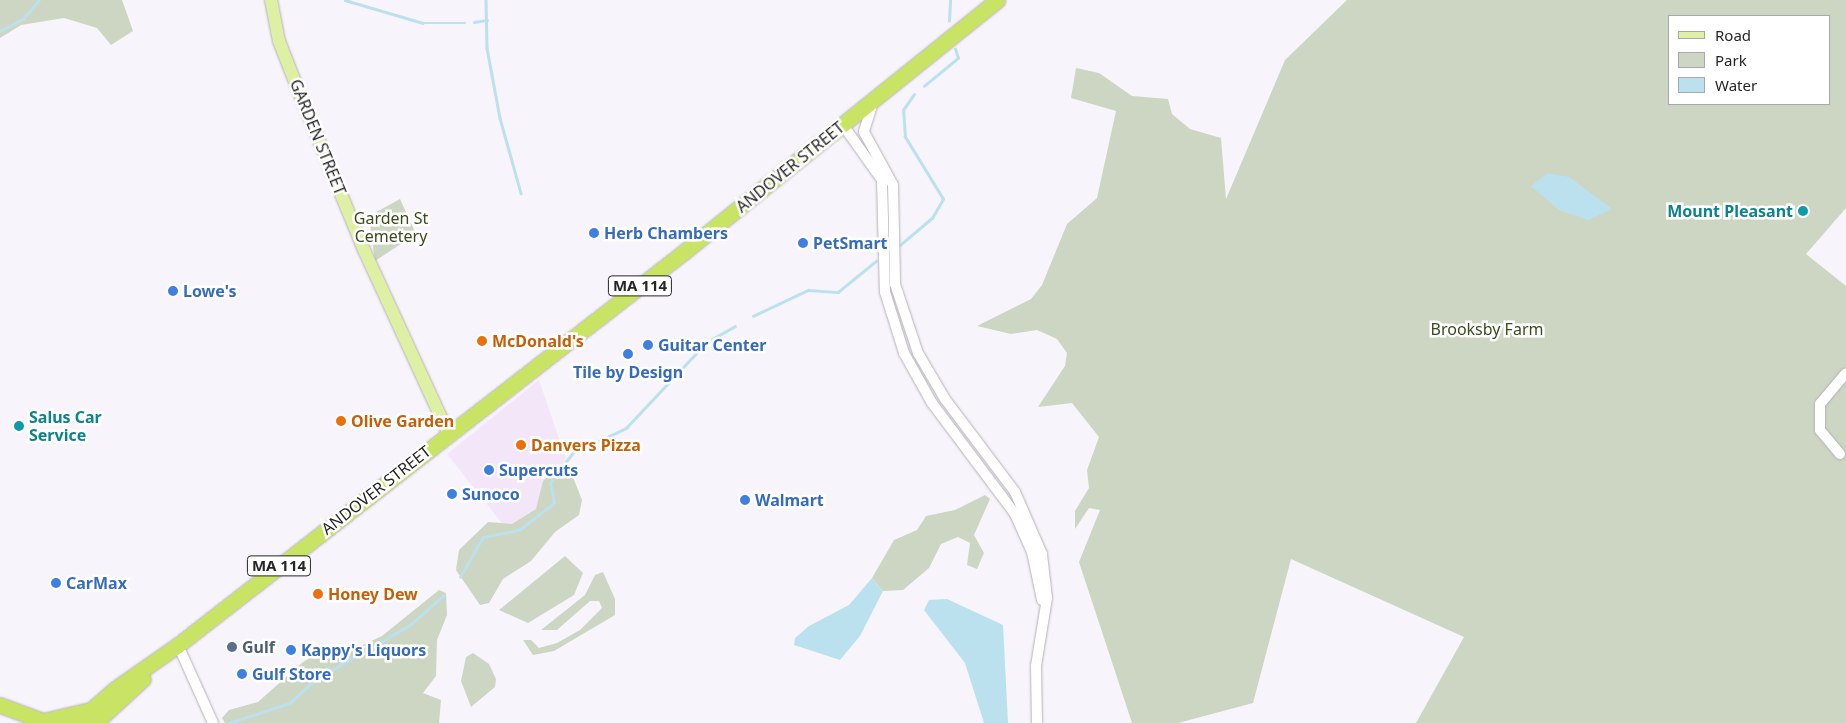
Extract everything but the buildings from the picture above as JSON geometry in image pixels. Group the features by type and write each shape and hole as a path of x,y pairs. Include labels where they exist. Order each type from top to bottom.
{"highway":[{"name":"ANDOVER STREET","path":"76,723 94,706 178,645 449,435 875,100 996,0"},
{"name":"ANDOVER STREET","path":"95,723 178,645"},
{"path":"0,705 33,719 52,722 94,706"},
{"path":"100,723 110,707"},
{"path":"0,711 16,723"}],"main road":[{"name":"GARDEN STREET","path":"271,0 279,41 301,97 364,250 449,435"}],"street":[{"path":"875,100 864,132 893,185 893,271 899,300 926,372 1015,492 1031,522 1047,576 1043,621 1034,682 1037,723"},
{"path":"843,125 882,180 885,292 904,353 932,403 1021,524 1036,568 1043,621"},
{"path":"1840,454 1820,430 1820,404 1846,373"},
{"path":"178,645 213,723"}],"shaded area":[{"path":"539,380 566,459 550,483 554,503 509,532 447,454"}],"green space":[{"path":"0,0 122,0 133,31 111,45 97,28 64,18 21,25 0,38"},
{"name":"Brooksby Farm","path":"1347,0 1846,0 1846,208 1806,254 1846,286 1846,723 1416,723 1464,637 1291,559 1253,703 1178,723 1132,723 1079,562 1100,510 1089,508 1075,529 1075,511 1089,488 1087,470 1099,437 1072,403 1038,407 1065,366 1067,353 1057,339 1037,330 1011,334 977,326 1031,299 1042,285 1067,224 1097,198 1116,111 1071,98 1076,68 1099,73 1132,96 1168,99 1172,114 1190,129 1221,138 1226,199 1285,60"},
{"name":"Garden St Cemetery","path":"400,199 416,234 375,261 369,216"},
{"path":"567,462 582,500 579,515 555,532 531,561 503,579 489,603 480,605 456,570 459,550 488,522 512,524 536,509 543,481"},
{"path":"985,495 990,499 974,535 984,553 977,569 967,565 970,543 958,537 941,544 929,568 903,590 883,591 872,578 894,540 917,530 926,516 955,510"},
{"path":"565,556 583,573 574,595 528,623 499,610"},
{"path":"603,572 615,599 615,615 554,651 533,655 523,640 531,640 539,648 557,643 580,630 602,608 599,601 590,601 557,630 541,630 585,595 595,575"},
{"path":"439,590 446,593 447,615 437,640 436,676 423,693 441,700 439,723 225,723 222,718 229,710 258,702 303,662 332,645 354,649 382,636"},
{"path":"473,653 489,664 496,679 495,687 471,707 461,681 466,657"}],"water":[{"path":"1548,173 1569,177 1612,209 1588,220 1559,210 1531,186"},
{"path":"872,578 883,591 860,636 840,660 794,645 795,638 809,626 849,605"},
{"path":"947,599 1003,625 1008,723 984,723 965,663 924,610 929,600"}],"waterway":[{"path":"0,31 23,19 39,0"},
{"path":"345,0 423,23 465,23"},
{"path":"486,0 487,48 500,118 521,193"},
{"path":"949,21 950,0"},
{"path":"474,22 487,20"},
{"path":"924,86 958,58 955,49"},
{"path":"900,245 932,218 943,199 905,137 903,110 914,94"},
{"path":"753,316 808,290 838,292 876,261"},
{"path":"712,339 735,326"},
{"path":"593,444 626,428 705,344"},
{"path":"460,577 483,537 519,530 554,503 550,483 573,452"},
{"path":"229,723 290,703 316,679 410,625 444,595"}],"place":[{"name":"Mount Pleasant","path":"1803,211"},
{"name":"Herb Chambers","path":"594,233"},
{"name":"PetSmart","path":"803,243"},
{"name":"Lowe's","path":"173,291"},
{"name":"McDonald's","path":"482,341"},
{"name":"Guitar Center","path":"648,345"},
{"name":"Tile by Design","path":"628,354"},
{"name":"Olive Garden","path":"341,421"},
{"name":"Salus Car Service","path":"19,426"},
{"name":"Danvers Pizza","path":"521,445"},
{"name":"Supercuts","path":"489,470"},
{"name":"Sunoco","path":"452,494"},
{"name":"Walmart","path":"745,500"},
{"name":"CarMax","path":"56,583"},
{"name":"Honey Dew","path":"318,594"},
{"name":"Gulf","path":"232,647"},
{"name":"Kappy's Liquors","path":"291,650"},
{"name":"Gulf Store","path":"242,674"}]}
